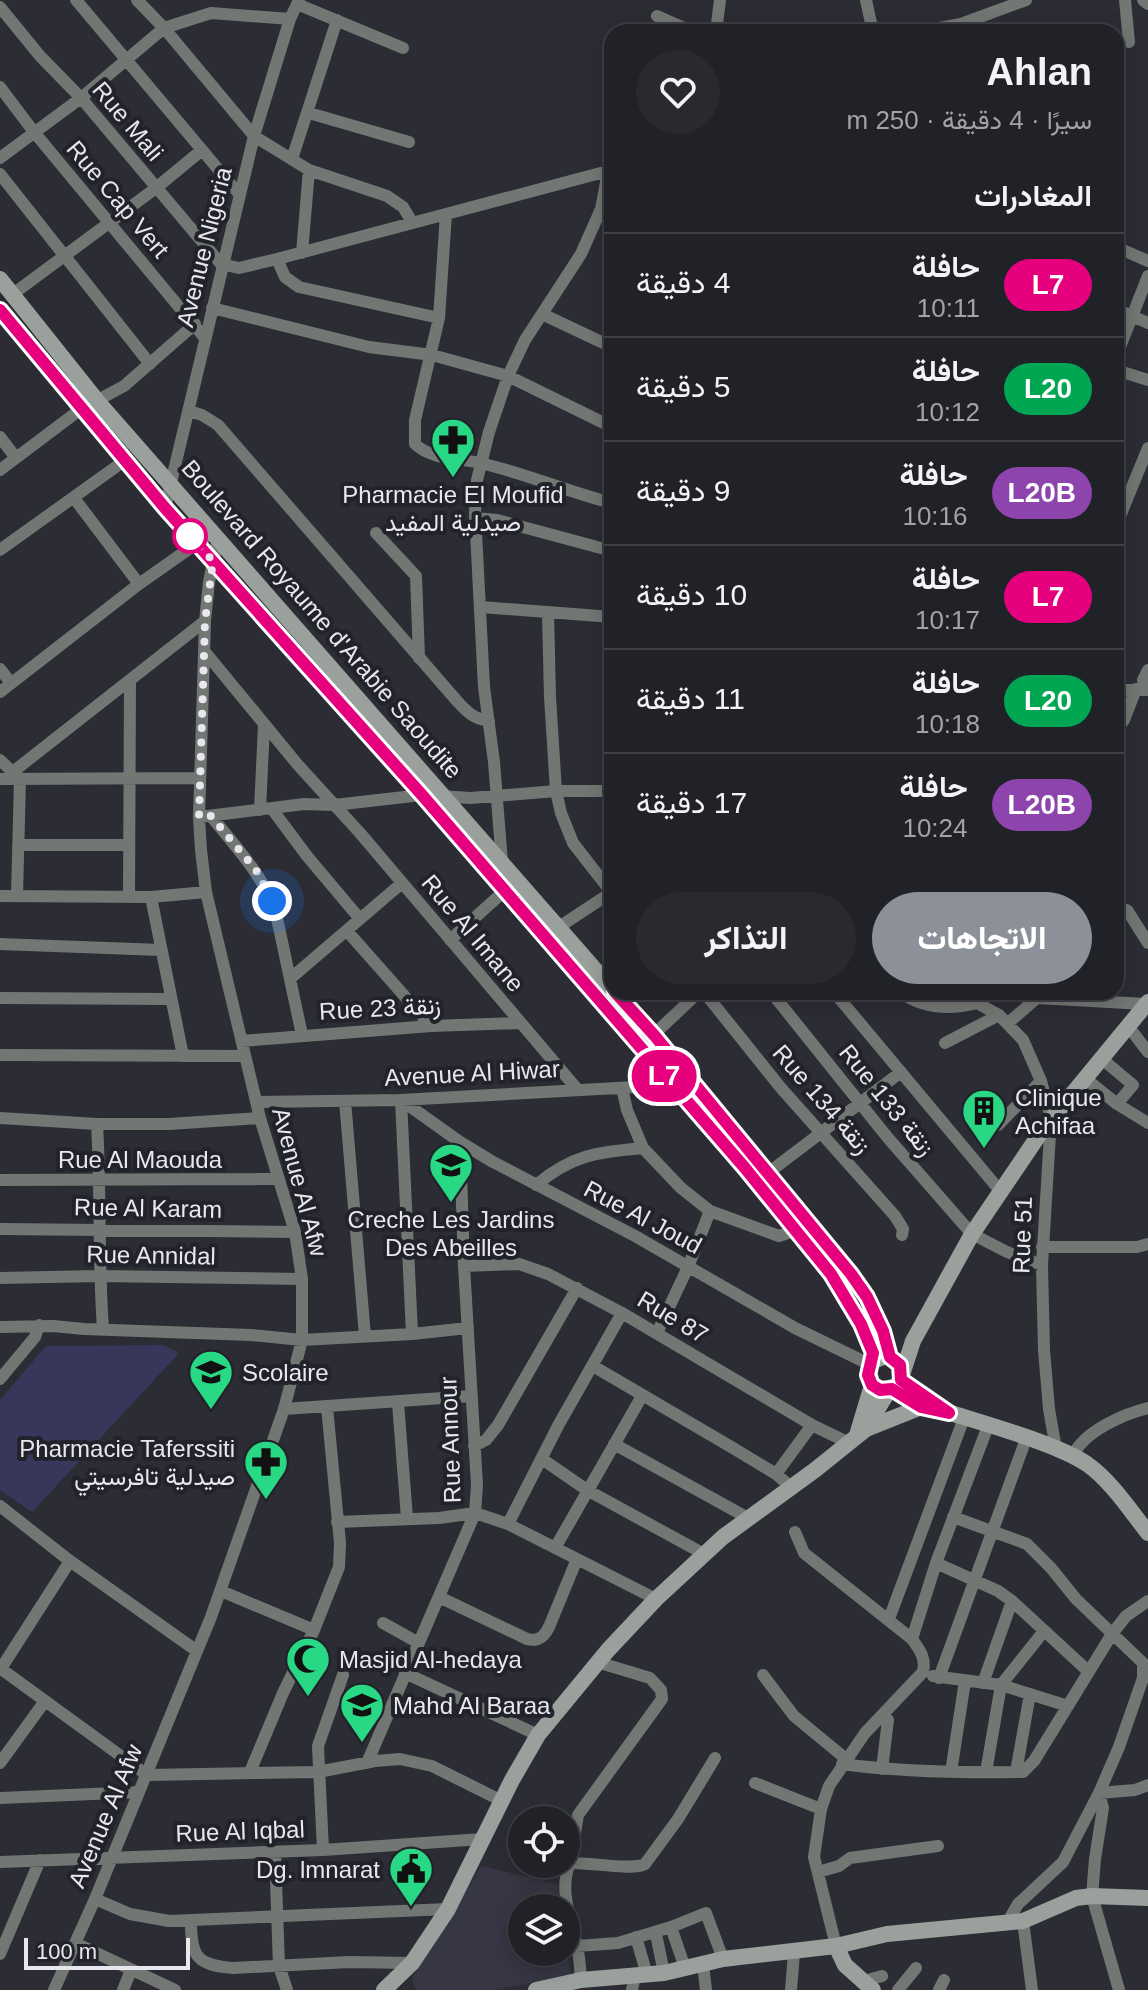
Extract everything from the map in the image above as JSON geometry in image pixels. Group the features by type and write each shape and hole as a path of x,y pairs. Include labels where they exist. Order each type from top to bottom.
{"main road":[{"name":"Boulevard Royaume d'Arabie Saoudite","path":"0,279 98,402 604,980"},
{"name":"Boulevard Royaume d'Arabie Saoudite","path":"0,310 124,461 422,795 639,1047 679,1079 768,1173 867,1297 883,1331 889,1371"},
{"name":"Boulevard Royaume d'Arabie Saoudite","path":"622,1000 654,1035 679,1079 794,1231 831,1274 889,1371"},
{"path":"857,1436 889,1371 913,1341 972,1234 1051,1118 1147,1005"},
{"path":"857,1436 872,1385 880,1390 889,1371"},
{"path":"889,1371 921,1407 957,1415 1056,1449 1088,1465 1148,1533"},
{"path":"889,1371 957,1415"},
{"path":"385,1990 402,1980 448,1909 538,1735 597,1662 656,1599 748,1518 857,1436 921,1407"},
{"path":"536,1990 581,1980 638,1981 723,1959 794,1953 887,1934 1015,1922 1064,1902 1092,1896 1148,1898"},
{"path":"836,1946 845,1965 872,1982"}],"street":[{"path":"76,0 239,194"},
{"path":"137,0 254,136 309,170 387,196 403,207 412,222"},
{"path":"717,24 720,0"},
{"path":"866,0 871,24"},
{"path":"971,24 1026,0"},
{"path":"1125,0 1129,42"},
{"path":"1143,0 1148,4"},
{"path":"298,2 403,48"},
{"name":"Avenue Nigeria","path":"165,508 254,136 298,2"},
{"path":"0,158 81,98 164,28 211,6 290,19"},
{"name":"Rue Mali","path":"0,7 221,264"},
{"path":"657,16 675,24"},
{"path":"292,159 337,20"},
{"name":"Rue Cap Vert","path":"0,87 108,224 204,337"},
{"path":"309,113 409,142"},
{"path":"13,294 202,150"},
{"path":"302,253 309,170"},
{"path":"221,264 239,268 302,253 604,172"},
{"path":"0,174 150,364"},
{"path":"502,862 484,687 475,496 481,463 508,376 585,246 601,209 604,193"},
{"path":"446,214 439,318 415,420 415,444 433,454 481,463 604,501"},
{"path":"1124,250 1148,261"},
{"path":"277,259 288,281 299,287 439,318"},
{"path":"1124,337 1148,276"},
{"path":"212,308 369,347 432,355 508,376 604,423"},
{"path":"1124,313 1148,323"},
{"path":"542,314 604,343"},
{"path":"0,470 81,409 124,386 195,324"},
{"path":"1124,372 1148,380"},
{"path":"189,411 218,425 468,713 489,721"},
{"path":"0,437 16,458"},
{"path":"1124,506 1148,448"},
{"path":"0,550 124,461"},
{"path":"74,498 139,584"},
{"path":"475,518 497,520 604,549"},
{"path":"376,533 416,576 419,658"},
{"path":"0,669 5,688 139,584 216,535"},
{"name":"Avenue Al Afw","path":"54,1990 147,1775 221,1591 284,1409 302,1340 302,1279 295,1232 260,1118 206,892 205,817 200,778 205,621 216,535"},
{"path":"481,607 604,616"},
{"path":"548,613 556,791 566,830 604,882"},
{"path":"17,775 205,621"},
{"name":"Rue Al Imane","path":"205,652 577,1089"},
{"path":"1124,720 1143,690 1143,680 1148,670"},
{"path":"129,897 130,681"},
{"path":"264,725 266,809 360,919"},
{"path":"0,760 17,775 17,896"},
{"path":"0,779 17,775 200,778"},
{"path":"205,817 319,803 334,805 422,795 497,797 556,791 604,793"},
{"path":"205,817 264,882 275,909 302,1035"},
{"path":"18,845 129,845"},
{"path":"450,940 518,879"},
{"path":"291,978 402,883"},
{"path":"0,896 151,897 206,892"},
{"path":"151,897 183,1056"},
{"path":"559,927 604,897"},
{"path":"1127,910 1148,943"},
{"path":"347,931 431,1026"},
{"path":"0,944 161,950"},
{"path":"0,998 170,999"},
{"path":"639,1047 693,1000"},
{"name":"Rue 134 زنقة","path":"709,1000 781,1088 895,1216 903,1229 902,1235"},
{"name":"Rue 133 زنقة","path":"777,1000 859,1102 972,1234"},
{"path":"841,1000 1001,1192"},
{"path":"916,1000 943,1008 977,1003"},
{"path":"973,1000 1007,1023"},
{"path":"945,1043 1007,1023 1032,1000"},
{"path":"1092,1000 1147,1005"},
{"name":"Rue 23 زنقة","path":"242,1041 431,1026 520,1023"},
{"name":"Rue 51","path":"1007,1023 1029,1053 1051,1118 1042,1265 1044,1350 1056,1449"},
{"path":"1128,1026 1148,1052"},
{"path":"0,1055 245,1056"},
{"path":"1102,1059 1133,1085 1117,1104"},
{"path":"768,1173 901,1072"},
{"name":"Avenue Al Hiwar","path":"256,1102 401,1100 622,1088 679,1079"},
{"path":"1086,1079 1117,1104 1148,1123"},
{"path":"998,1125 1041,1081"},
{"path":"622,1088 627,1110 643,1148 681,1188 710,1211 779,1236 794,1231"},
{"path":"401,1100 412,1334"},
{"name":"Rue Al Joud","path":"401,1100 460,1142 536,1185 795,1328 889,1371"},
{"path":"345,1101 365,1336"},
{"path":"0,1118 97,1124 169,1124 260,1118"},
{"path":"97,1124 101,1230 99,1276 103,1329"},
{"name":"Rue Annour","path":"367,1763 475,1513 460,1142"},
{"path":"536,1185 568,1162 588,1155 643,1148"},
{"name":"Rue Al Maouda","path":"0,1180 100,1178 157,1182 279,1179"},
{"path":"657,1333 710,1211"},
{"name":"Rue Al Karam","path":"0,1229 295,1232"},
{"path":"972,1234 1042,1265"},
{"path":"1042,1247 1137,1247 1148,1244"},
{"name":"Rue 87","path":"464,1266 519,1264 548,1274 657,1333 812,1425 857,1436"},
{"name":"Rue Annidal","path":"0,1278 302,1279"},
{"path":"474,1446 486,1440 498,1425 577,1288"},
{"path":"508,1524 622,1313"},
{"path":"0,1327 39,1325 302,1340 468,1328"},
{"path":"0,1379 35,1337 39,1325"},
{"path":"593,1366 776,1474 791,1487"},
{"path":"284,1409 472,1396"},
{"path":"555,1548 642,1396"},
{"path":"398,1403 407,1518"},
{"path":"250,1772 339,1567 341,1556 327,1407"},
{"path":"1073,1456 1084,1440 1148,1408"},
{"path":"889,1619 957,1415"},
{"path":"776,1474 812,1425"},
{"path":"912,1639 936,1563 988,1426"},
{"path":"939,1678 1026,1439"},
{"path":"614,1444 748,1518"},
{"path":"542,1459 587,1490 704,1554"},
{"path":"0,1506 70,1561 197,1651"},
{"path":"337,1522 450,1518 475,1513 508,1524 656,1599"},
{"path":"953,1517 1027,1544 1076,1599 1143,1663 1145,1670 1119,1747 1063,1862 1018,1904 1015,1922 1032,1990"},
{"path":"795,1532 804,1553 889,1619 912,1639 923,1654 923,1672 865,1733 829,1786 821,1809 814,1857 836,1946"},
{"path":"439,1597 527,1639 537,1640 547,1632 577,1559"},
{"path":"70,1561 0,1669 147,1775 318,1772 400,1759 416,1761 464,1780 502,1801"},
{"path":"936,1563 998,1591 1089,1672"},
{"path":"221,1591 314,1630"},
{"path":"983,1683 1012,1601"},
{"path":"763,1675 794,1716 844,1762 882,1769 1023,1772 1034,1761 1112,1634 1126,1616 1148,1601"},
{"path":"383,1623 417,1642"},
{"path":"986,1772 1001,1685 1044,1631"},
{"path":"580,1812 662,1699 661,1690 650,1678 597,1662"},
{"path":"923,1672 939,1678 1001,1685 1068,1706"},
{"path":"405,1673 538,1735"},
{"path":"323,1850 318,1746 343,1675"},
{"path":"951,1772 965,1681"},
{"path":"1016,1772 1030,1694"},
{"path":"0,1763 45,1701"},
{"path":"882,1769 888,1720 884,1714"},
{"path":"580,1863 638,1868 645,1864 678,1819 715,1758"},
{"path":"755,1783 821,1809"},
{"path":"1099,1793 1135,1790 1148,1785"},
{"path":"0,1798 139,1792"},
{"path":"1099,1793 1103,1808 1092,1896 1119,1990"},
{"name":"Rue Al Iqbal","path":"0,1862 323,1850 482,1839"},
{"path":"818,1872 839,1866 850,1858 938,1846"},
{"path":"275,1852 279,1966 287,1990"},
{"path":"0,1954 40,1860"},
{"path":"95,1899 149,1919 191,1922 214,1918 448,1909"},
{"path":"580,1946 618,1943 706,1913 723,1959"},
{"path":"191,1922 194,1953 204,1963 233,1968 349,1962 402,1980"},
{"path":"671,1927 685,1968"},
{"path":"636,1937 638,1981"},
{"path":"657,1939 664,1973"},
{"path":"75,1943 175,1990"},
{"path":"791,1990 794,1953"},
{"path":"703,1964 706,1990"},
{"path":"579,1966 581,1980"},
{"path":"898,1990 916,1968"},
{"path":"123,1990 131,1970"}],"shaded area":[{"path":"163,1345 179,1353 32,1512 0,1490 0,1400 46,1346"},
{"path":"481,1866 508,1872 508,1878 532,1878 557,1884 559,1894 508,1894 508,1966 569,1966 571,1976 493,1990 416,1990 412,1978"}],"bus line":[{"name":"L7","path":"0,310 165,508 577,973 745,1168 831,1274 868,1339 873,1353 868,1375 872,1385 880,1390 892,1389 921,1407 949,1413 901,1380 902,1369 898,1361 890,1357 883,1331 867,1297 851,1274 622,1000"}],"place":[{"name":"Pharmacie El Moufid صيدلية المفيد","path":"453,479"},
{"name":"Clinique Achifaa","path":"984,1150"},
{"name":"Creche Les Jardins Des Abeilles","path":"451,1204"},
{"name":"Scolaire","path":"211,1411"},
{"name":"Pharmacie Taferssiti صيدلية تافرسيتي","path":"266,1501"},
{"name":"Masjid Al-hedaya","path":"308,1698"},
{"name":"Mahd Al Baraa","path":"362,1744"},
{"name":"Dg. lmnarat","path":"411,1908"}],"route":[{"path":"190,536 213,561 205,621 199,817 211,816 256,870 272,901"}]}
